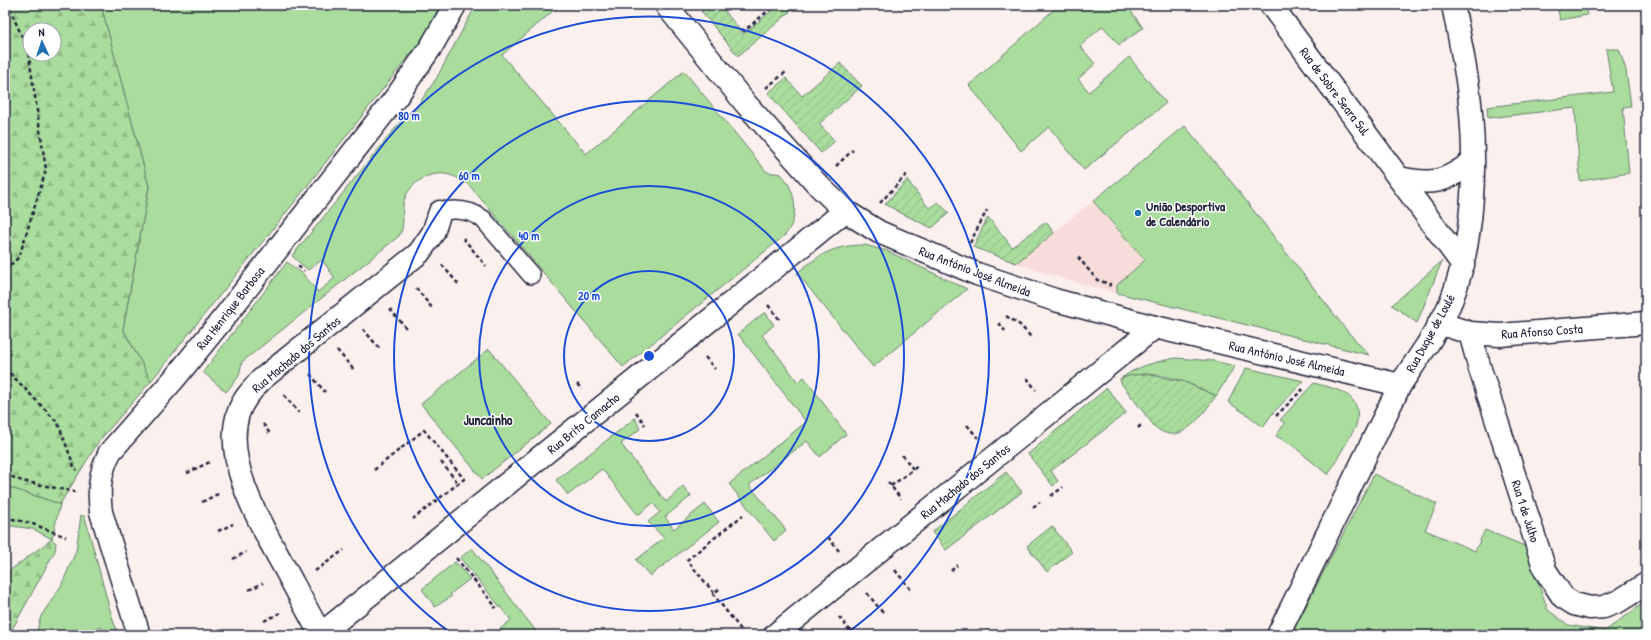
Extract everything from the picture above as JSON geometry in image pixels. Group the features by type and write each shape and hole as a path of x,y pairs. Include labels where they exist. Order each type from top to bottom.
{"street":[{"name":"Rua Henrique Barbosa","path":"140,635 101,512 98,496 104,464 110,452 174,379 221,321 397,96 431,47 455,5"},
{"name":"Rua António José Almeida","path":"666,5 741,98 788,153 845,211 879,232 988,279 1055,300 1155,327 1400,385"},
{"name":"Rua de Sobre Seara Sul","path":"1271,5 1464,264"},
{"name":"Rua Duque de Loulé","path":"1278,635 1400,385 1422,352 1452,298 1464,264 1471,216 1471,113 1465,64 1453,5"},
{"path":"1399,178 1419,182 1441,181 1457,173 1472,162"},
{"name":"Rua Brito Camacho","path":"321,635 845,211"},
{"name":"Rua Machado dos Santos","path":"321,635 266,534 244,484 235,447 235,427 238,414 250,392 262,379 419,253 432,235 440,212"},
{"name":"Rua Afonso Costa","path":"1439,323 1470,333 1500,335 1646,323"},
{"name":"Rua Machado dos Santos","path":"775,635 1155,327"},
{"name":"Rua 1 de Julho","path":"1470,333 1480,369 1545,570 1552,584 1563,597 1574,604 1590,608 1604,607 1619,601 1646,584"}],"lane":[{"path":"440,212 459,210 476,214 483,219 531,275"}],"path":[{"path":"5,270 19,257 46,170 28,50 8,5"},
{"path":"742,29 744,31 775,5"},
{"path":"765,90 786,72"},
{"path":"831,170 853,150"},
{"path":"877,206 907,174"},
{"path":"969,245 987,210"},
{"path":"463,238 486,266"},
{"path":"1078,257 1097,280 1110,284 1108,291"},
{"path":"1081,262 1086,259"},
{"path":"440,262 460,286"},
{"path":"413,284 432,308"},
{"path":"387,305 406,328"},
{"path":"768,305 780,320"},
{"path":"1006,316 1020,325 1031,337"},
{"path":"999,323 1005,331"},
{"path":"361,326 380,349"},
{"path":"335,347 354,370"},
{"path":"704,356 715,369"},
{"path":"5,368 58,423 75,469 100,479"},
{"path":"307,370 325,392"},
{"path":"1027,378 1037,391"},
{"path":"1276,416 1306,385"},
{"path":"282,392 299,413"},
{"path":"635,412 645,424"},
{"path":"967,425 979,439"},
{"path":"1138,428 1141,425"},
{"path":"374,470 424,430 464,479 434,500 413,519"},
{"path":"902,457 903,456 913,470"},
{"path":"187,473 215,459"},
{"path":"441,462 455,478"},
{"path":"892,486 919,465"},
{"path":"5,474 22,481 79,493"},
{"path":"888,482 903,501"},
{"path":"1051,496 1063,487"},
{"path":"202,502 226,490"},
{"path":"1033,507 1040,502"},
{"path":"742,515 687,560 714,593 712,594 742,632"},
{"path":"5,517 34,524 66,537"},
{"path":"218,531 235,523"},
{"path":"828,537 840,552"},
{"path":"311,574 344,550"},
{"path":"233,560 249,551"},
{"path":"455,557 496,607 494,608"},
{"path":"951,571 958,565"},
{"path":"891,566 911,590"},
{"path":"249,590 265,582"},
{"path":"863,588 883,613"},
{"path":"714,593 719,589"},
{"path":"834,611 854,635"},
{"path":"264,621 281,613"}],"shaded area":[{"path":"1093,201 1145,260 1117,285 1117,293 1067,280 1016,263"}],"green space":[{"path":"5,5 101,5 149,187 123,329 151,381 99,441 60,504 5,486"},
{"path":"101,5 440,5 426,34 293,204 151,381 123,329 149,187"},
{"path":"476,5 560,5 502,55 586,154 684,71 767,172 781,174 786,181 793,197 794,205 793,222 789,229 784,236 623,367 469,185 450,175 434,174 420,180 409,191 405,198 403,205 403,225 399,236 242,362 239,376 226,392 203,372 287,262 303,274 318,292 335,278 322,260 308,270 292,256 406,115 409,118 436,79"},
{"path":"709,5 720,5 743,34 779,5 798,5 738,56 701,11"},
{"path":"1059,5 1127,5 1143,28 1119,45 1103,26 1080,46 1095,64 1078,79 1089,92 1129,57 1166,103 1084,170 1049,127 1021,151 969,85"},
{"path":"1557,5 1585,5 1587,15 1560,20"},
{"path":"1606,49 1619,49 1626,70 1631,106 1623,107 1629,173 1580,181 1575,108 1488,118 1487,107 1613,92"},
{"path":"840,63 862,86 819,124 835,141 821,153 768,93 786,78 802,96"},
{"path":"1646,93 1646,149 1639,95"},
{"path":"1185,126 1233,184 1348,332 1369,355 1117,293 1117,285 1145,260 1093,201"},
{"path":"907,180 929,208 938,202 949,213 932,228 885,204"},
{"path":"988,217 1012,247 1046,222 1054,233 1016,263 973,247"},
{"path":"854,245 865,245 887,251 967,289 873,367 797,273 828,252"},
{"path":"1442,261 1417,323 1392,305"},
{"path":"765,312 774,325 762,335 798,382 804,377 846,434 820,457 807,441 749,485 786,530 774,541 729,484 806,422 738,334"},
{"path":"489,349 551,424 482,479 421,404"},
{"path":"1176,358 1214,361 1235,366 1216,396 1170,377 1145,374 1132,375 1120,379 1146,365"},
{"path":"1246,368 1304,381 1272,414 1263,427 1228,402"},
{"path":"1146,374 1185,382 1216,396 1190,427 1173,434 1164,432 1154,426 1121,383 1120,379 1132,375"},
{"path":"1314,383 1332,388 1347,395 1353,400 1358,415 1356,426 1328,475 1292,445 1276,436 1285,423 1280,420"},
{"path":"1107,388 1126,413 1051,471 1058,481 1053,486 1028,454"},
{"path":"635,418 640,429 621,444 666,502 683,486 691,496 665,517 674,529 705,504 719,522 650,576 636,560 664,538 648,522 660,512 653,503 638,515 602,469 568,495 556,480"},
{"path":"1006,472 1022,492 946,550 932,532"},
{"path":"1374,474 1437,504 1425,530 1475,551 1485,530 1525,546 1548,610 1568,625 1605,631 1646,601 1646,635 1291,635"},
{"path":"5,486 60,504 52,539 33,529 5,525"},
{"path":"81,515 85,517 118,635 103,635 101,627 70,635 38,635 37,630 41,616 61,586 76,551"},
{"path":"1052,526 1072,552 1047,572 1027,546"},
{"path":"52,539 56,543 55,551 9,635 5,635 5,574"},
{"path":"472,548 539,635 505,635 500,629 511,620 460,558"},
{"path":"455,562 470,579 450,594 452,596 435,607 422,589"}],"place":[{"name":"União Desportiva de Calendário","path":"1138,213"}],"district":[{"name":"Juncainho","path":"488,419"}]}
